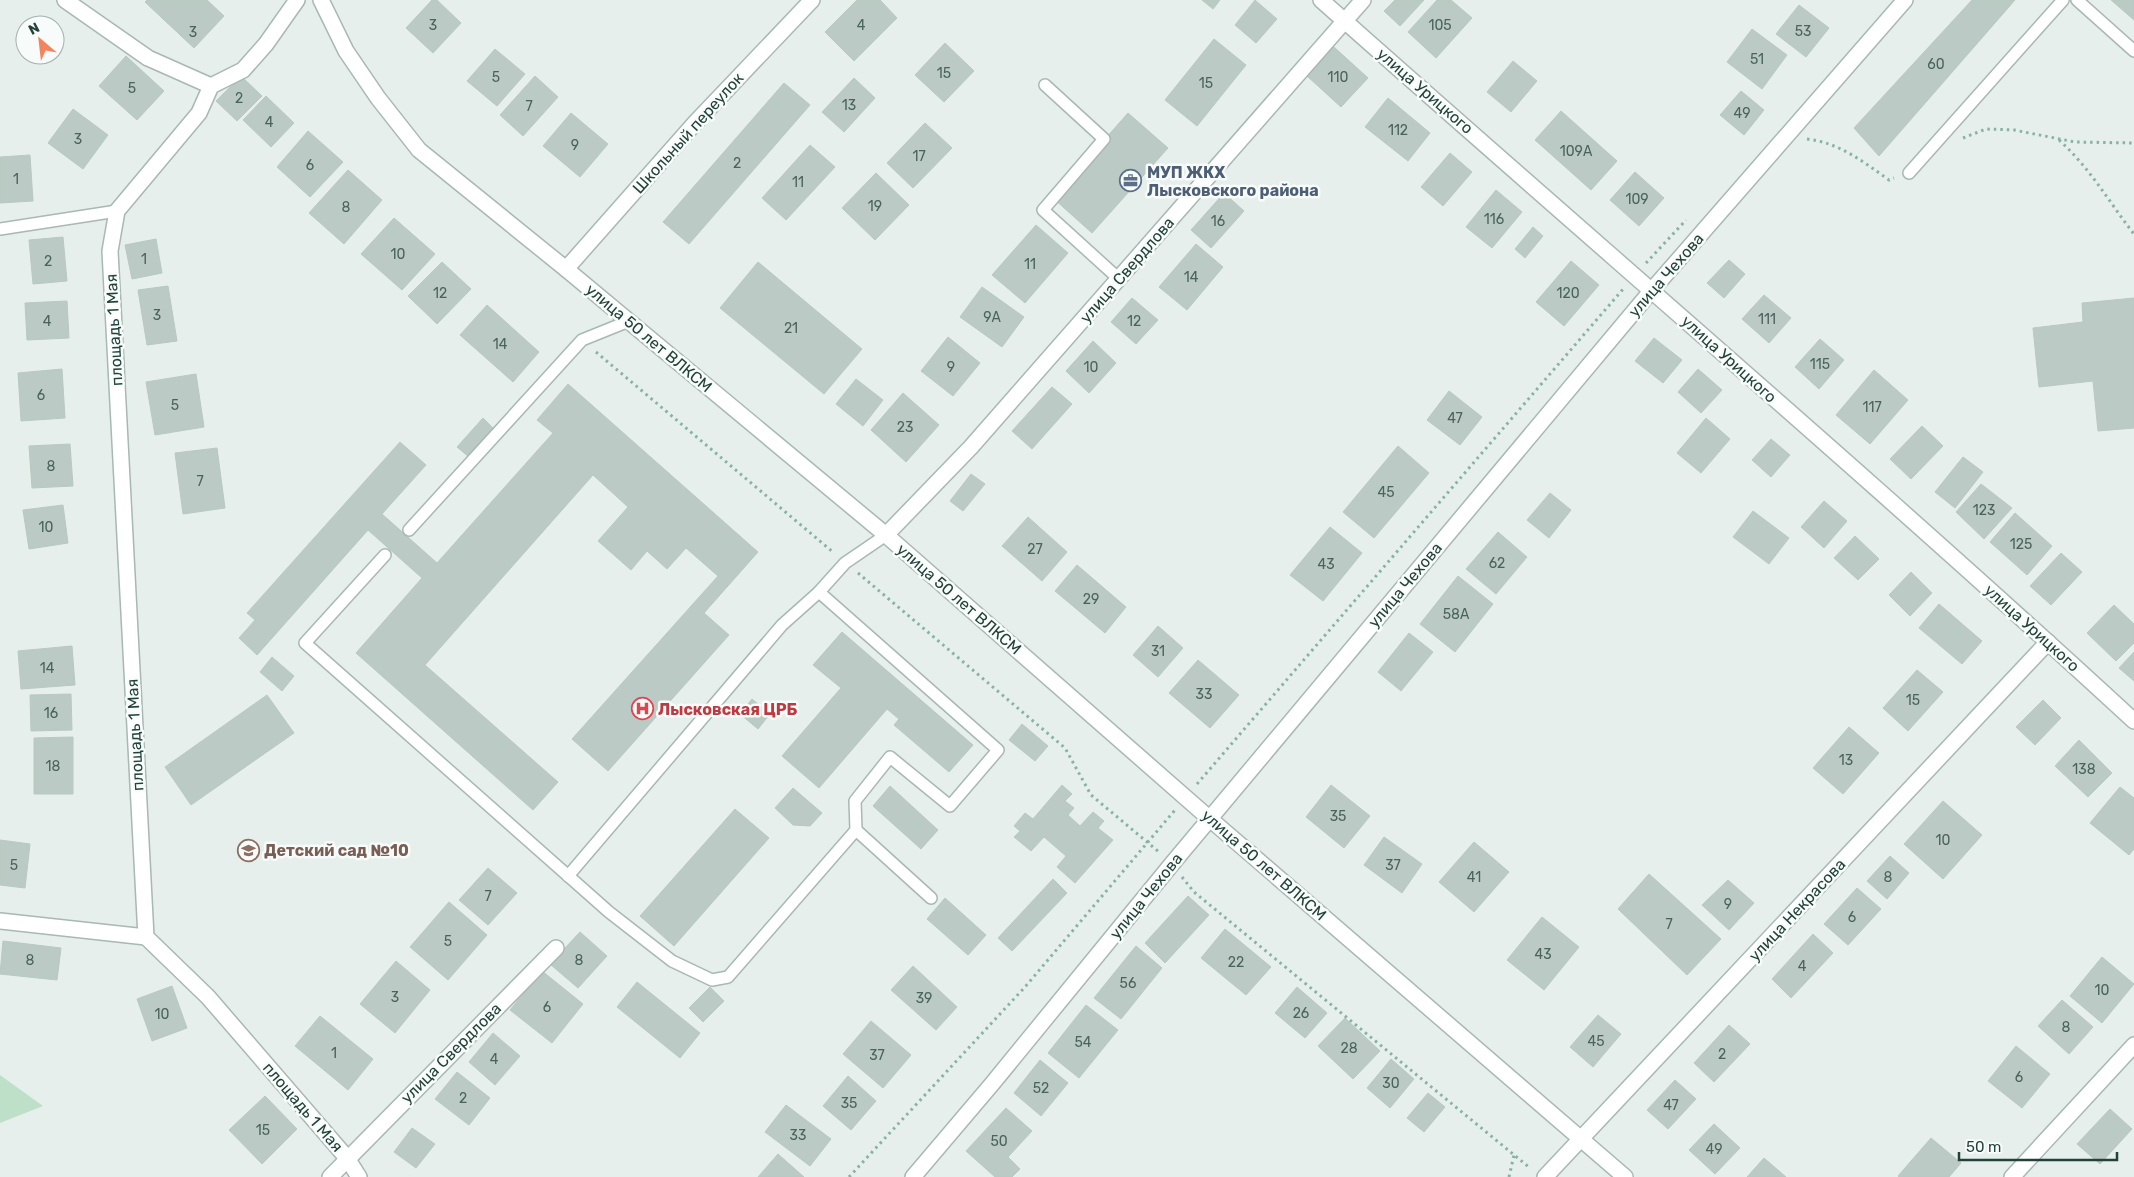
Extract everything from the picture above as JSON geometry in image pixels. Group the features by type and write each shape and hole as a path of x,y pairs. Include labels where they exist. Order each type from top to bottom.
{"street":[{"path":"65,0 148,58 211,86"},
{"path":"117,211 199,113 211,86 243,70 266,44 297,0"},
{"name":"улица 50 лет ВЛКСМ","path":"321,0 346,51 378,98 419,150 566,269 886,535 1185,798 1625,1177"},
{"name":"улица Урицкого","path":"1321,0 1652,290 2048,642 2134,721"},
{"name":"улица Свердлова","path":"886,535 971,447 1363,0"},
{"name":"улица Чехова","path":"913,1177 1652,290 1905,0"},
{"name":"Школьный переулок","path":"566,269 695,123 808,1"},
{"name":"площадь 1 Мая","path":"117,211 110,251 146,937 208,997 347,1158 360,1177"},
{"name":"улица Некрасова","path":"1547,1176 2048,642"},
{"path":"0,921 146,937"},
{"name":"улица Свердлова","path":"330,1177 556,948"},
{"path":"2012,1177 2134,1046"}],"lane":[{"path":"1909,173 2063,0"},
{"path":"2077,0 2134,51"},
{"path":"1045,85 1104,139 1043,210 1119,279"},
{"path":"0,229 117,211"},
{"path":"409,530 582,340 629,321"},
{"path":"568,876 782,625 819,592 845,563 886,535"},
{"path":"385,555 305,643 568,876 672,962 712,980 728,977 856,830 855,801 890,757 950,806 998,750 819,592"},
{"path":"856,830 931,898"}],"path":[{"path":"1956,141 1986,129 2014,130 2059,140 2108,144 2134,143"},
{"path":"1786,136 1824,141 1848,150 1889,180 1909,173"},
{"path":"2059,140 2079,158 2098,181 2134,234"},
{"path":"848,1177 1025,987 1635,275 1693,213"},
{"path":"582,340 1065,748 1092,795 1148,842 1194,892 1532,1169 1547,1176"},
{"path":"1509,1177 1514,1154"}],"green space":[{"path":"0,1075 43,1106 0,1123"}],"building":[{"path":"147,0 207,0 224,16 194,48 145,2"},
{"path":"432,0 437,0 461,23 433,53 406,28"},
{"path":"857,0 880,0 897,18 854,61 825,32"},
{"path":"1202,0 1220,0 1213,9"},
{"path":"1255,0 1277,19 1256,43 1235,25"},
{"path":"1395,0 1424,0 1400,26 1384,11"},
{"path":"1437,0 1451,0 1472,18 1436,58 1408,32"},
{"path":"1972,0 2015,0 1879,156 1854,128"},
{"path":"2111,0 2134,0 2134,20"},
{"path":"1799,5 1829,28 1806,57 1776,34"},
{"path":"1752,29 1787,55 1762,89 1727,62"},
{"path":"1214,39 1246,65 1197,126 1165,100"},
{"path":"945,43 974,71 944,102 915,75"},
{"path":"1334,47 1368,78 1341,107 1307,76"},
{"path":"495,49 525,74 497,106 467,81"},
{"path":"126,56 164,91 137,120 99,86"},
{"path":"1513,61 1537,81 1511,112 1487,92"},
{"path":"241,76 262,96 237,121 216,101"},
{"path":"535,76 558,97 523,136 500,115"},
{"path":"854,78 875,98 844,132 822,112"},
{"path":"784,83 810,105 689,244 663,222"},
{"path":"1741,91 1764,110 1744,135 1720,115"},
{"path":"266,96 294,123 271,147 243,120"},
{"path":"1388,98 1430,133 1408,161 1365,127"},
{"path":"73,109 108,135 83,169 48,143"},
{"path":"1561,111 1617,161 1591,190 1535,140"},
{"path":"571,113 608,144 580,177 543,146"},
{"path":"1128,113 1168,148 1092,233 1053,198"},
{"path":"925,123 952,148 913,188 887,163"},
{"path":"308,131 343,162 310,197 277,167"},
{"path":"810,145 835,167 786,220 762,198"},
{"path":"1450,153 1472,172 1443,206 1421,187"},
{"path":"30,155 33,201 0,203 0,157"},
{"path":"348,170 382,200 344,244 309,213"},
{"path":"1635,172 1664,198 1639,226 1610,200"},
{"path":"876,173 909,205 875,240 842,208"},
{"path":"1496,190 1522,212 1492,248 1466,227"},
{"path":"1224,193 1244,211 1211,248 1191,230"},
{"path":"394,218 435,254 402,290 361,254"},
{"path":"1036,225 1068,253 1025,303 992,275"},
{"path":"1533,227 1543,236 1525,258 1515,249"},
{"path":"63,237 67,281 33,284 29,240"},
{"path":"156,239 162,273 132,279 125,245"},
{"path":"1196,244 1223,267 1187,310 1159,287"},
{"path":"1729,260 1745,274 1724,298 1707,283"},
{"path":"1571,261 1599,285 1564,326 1536,302"},
{"path":"442,262 471,289 437,324 408,296"},
{"path":"758,262 862,349 824,394 720,308"},
{"path":"168,286 177,341 147,345 138,290"},
{"path":"982,287 1024,317 1002,347 960,317"},
{"path":"1764,295 1791,318 1769,343 1742,319"},
{"path":"1132,298 1158,320 1136,344 1111,322"},
{"path":"2134,298 2134,428 2098,431 2093,381 2039,387 2033,328 2083,322 2082,303"},
{"path":"67,301 69,338 27,340 25,303"},
{"path":"487,305 539,352 513,382 460,335"},
{"path":"948,337 980,363 953,396 921,371"},
{"path":"1654,338 1682,360 1663,383 1635,361"},
{"path":"1820,339 1844,360 1819,389 1795,367"},
{"path":"1093,341 1116,363 1089,393 1066,371"},
{"path":"62,369 65,418 21,421 18,373"},
{"path":"1698,369 1722,390 1701,413 1678,392"},
{"path":"1874,370 1908,400 1870,444 1836,415"},
{"path":"196,374 204,427 155,435 146,382"},
{"path":"856,379 883,400 863,426 836,404"},
{"path":"568,384 758,552 704,613 729,635 608,771 572,739 718,576 686,548 667,569 647,551 631,570 598,541 628,507 593,475 425,665 558,782 533,810 356,653 422,578 368,530 257,655 239,638 255,620 247,613 400,442 426,465 382,514 437,563 553,433 537,420"},
{"path":"1052,387 1072,404 1032,449 1012,431"},
{"path":"1449,391 1482,417 1460,445 1427,420"},
{"path":"903,393 939,425 906,462 871,430"},
{"path":"483,418 494,429 469,457 457,447"},
{"path":"1706,418 1730,439 1701,473 1677,453"},
{"path":"1922,426 1943,446 1911,479 1890,459"},
{"path":"1771,439 1790,455 1771,477 1752,460"},
{"path":"70,444 73,486 32,488 29,446"},
{"path":"1398,446 1429,473 1374,538 1343,512"},
{"path":"217,448 225,508 183,514 175,453"},
{"path":"1963,457 1983,472 1955,508 1935,492"},
{"path":"971,474 985,484 963,511 950,501"},
{"path":"1981,484 2012,508 1984,539 1956,512"},
{"path":"1550,493 1571,510 1549,538 1527,520"},
{"path":"1824,501 1847,521 1824,548 1801,527"},
{"path":"63,505 68,543 29,549 23,510"},
{"path":"1753,511 1789,538 1769,564 1733,537"},
{"path":"2015,513 2052,546 2027,575 1990,542"},
{"path":"1028,517 1067,552 1042,581 1002,546"},
{"path":"1330,527 1362,553 1323,601 1290,575"},
{"path":"1498,532 1527,557 1496,594 1466,569"},
{"path":"1855,536 1879,559 1858,580 1834,558"},
{"path":"2061,553 2082,572 2051,605 2030,586"},
{"path":"1077,565 1126,607 1105,633 1055,591"},
{"path":"1911,572 1932,593 1910,616 1889,595"},
{"path":"1458,576 1493,604 1455,652 1420,624"},
{"path":"1939,604 1982,641 1962,664 1919,628"},
{"path":"2114,605 2134,624 2134,643 2116,661 2087,633"},
{"path":"1158,626 1183,648 1158,677 1133,655"},
{"path":"842,632 973,745 949,772 894,725 899,719 887,709 819,788 782,756 841,688 813,665"},
{"path":"1409,633 1433,652 1401,691 1378,672"},
{"path":"72,646 75,685 21,689 18,651"},
{"path":"2134,652 2134,681 2119,668"},
{"path":"272,657 294,676 282,691 260,672"},
{"path":"1198,660 1239,695 1210,728 1169,693"},
{"path":"1917,670 1943,692 1908,731 1883,708"},
{"path":"71,694 72,730 31,731 30,695"},
{"path":"267,695 294,733 191,805 165,767"},
{"path":"752,699 770,714 758,729 740,714"},
{"path":"2043,700 2061,718 2035,745 2016,727"},
{"path":"1022,724 1048,746 1035,761 1009,740"},
{"path":"1849,727 1879,753 1843,794 1813,768"},
{"path":"73,737 73,794 34,794 34,738"},
{"path":"2079,740 2112,773 2088,797 2055,766"},
{"path":"1062,785 1072,794 1065,801 1074,808 1068,815 1080,826 1093,812 1104,821 1098,828 1113,840 1075,883 1057,867 1066,856 1044,837 1031,851 1014,837 1020,831 1014,826 1025,813 1033,819"},
{"path":"1331,785 1370,816 1344,848 1306,817"},
{"path":"890,786 938,830 921,849 873,806"},
{"path":"2120,787 2134,798 2134,849 2129,855 2090,823"},
{"path":"793,788 822,813 810,826 793,825 775,808"},
{"path":"1943,801 1982,835 1943,879 1904,844"},
{"path":"735,809 769,838 674,946 640,916"},
{"path":"1384,837 1422,864 1402,893 1364,865"},
{"path":"0,840 30,844 25,888 0,885"},
{"path":"1474,842 1509,872 1474,912 1439,882"},
{"path":"1890,856 1909,873 1887,899 1867,881"},
{"path":"488,868 517,893 488,925 459,900"},
{"path":"1649,874 1721,939 1687,975 1618,909"},
{"path":"1053,879 1067,893 1012,951 998,938"},
{"path":"1728,880 1754,903 1729,930 1702,905"},
{"path":"1857,888 1881,909 1848,945 1824,924"},
{"path":"1188,896 1209,915 1165,963 1145,943"},
{"path":"945,898 986,935 968,955 927,919"},
{"path":"449,902 487,935 448,980 410,947"},
{"path":"1542,917 1579,947 1544,990 1507,960"},
{"path":"1225,929 1271,967 1246,995 1201,958"},
{"path":"580,932 607,956 578,988 550,964"},
{"path":"1813,934 1833,953 1791,998 1772,979"},
{"path":"3,941 61,948 57,980 0,974"},
{"path":"1136,946 1162,968 1121,1019 1094,998"},
{"path":"2102,957 2134,984 2102,1023 2070,996"},
{"path":"396,961 430,990 395,1033 360,1004"},
{"path":"913,966 957,1007 936,1030 891,990"},
{"path":"542,971 583,1004 552,1043 510,1010"},
{"path":"637,982 700,1033 680,1058 617,1007"},
{"path":"172,986 187,1028 152,1041 137,999"},
{"path":"710,987 724,1001 703,1022 689,1008"},
{"path":"1297,987 1327,1013 1305,1038 1275,1013"},
{"path":"2062,1000 2093,1027 2069,1054 2038,1026"},
{"path":"1086,1005 1118,1030 1079,1078 1048,1053"},
{"path":"1598,1015 1621,1034 1593,1067 1570,1047"},
{"path":"320,1016 373,1059 348,1090 295,1046"},
{"path":"1345,1018 1380,1051 1353,1079 1318,1046"},
{"path":"871,1021 911,1055 883,1088 843,1054"},
{"path":"1729,1025 1750,1044 1714,1082 1694,1063"},
{"path":"493,1033 520,1056 495,1085 469,1062"},
{"path":"2016,1046 2050,1074 2022,1108 1988,1081"},
{"path":"1391,1059 1414,1079 1390,1108 1367,1088"},
{"path":"1040,1060 1068,1083 1041,1116 1014,1093"},
{"path":"457,1072 490,1098 469,1125 435,1099"},
{"path":"848,1076 876,1101 851,1130 823,1106"},
{"path":"1675,1080 1696,1099 1668,1129 1647,1110"},
{"path":"1428,1093 1445,1107 1424,1132 1407,1118"},
{"path":"265,1096 297,1129 262,1164 229,1130"},
{"path":"786,1105 831,1139 810,1166 765,1132"},
{"path":"1006,1108 1032,1131 1008,1157 1020,1169 1012,1177 995,1177 966,1151"},
{"path":"2110,1109 2132,1129 2100,1164 2077,1144"},
{"path":"1714,1124 1740,1148 1715,1174 1689,1150"},
{"path":"412,1128 435,1144 416,1168 394,1152"},
{"path":"1931,1138 1961,1163 1949,1177 1899,1177 1898,1176"},
{"path":"778,1154 804,1177 758,1177"},
{"path":"1764,1158 1786,1177 1747,1177"}],"place":[{"name":"МУП ЖКХ Лысковского района","path":"1131,181"},
{"name":"Лысковская ЦРБ","path":"642,709"},
{"name":"Детский сад №10","path":"248,850"}]}
